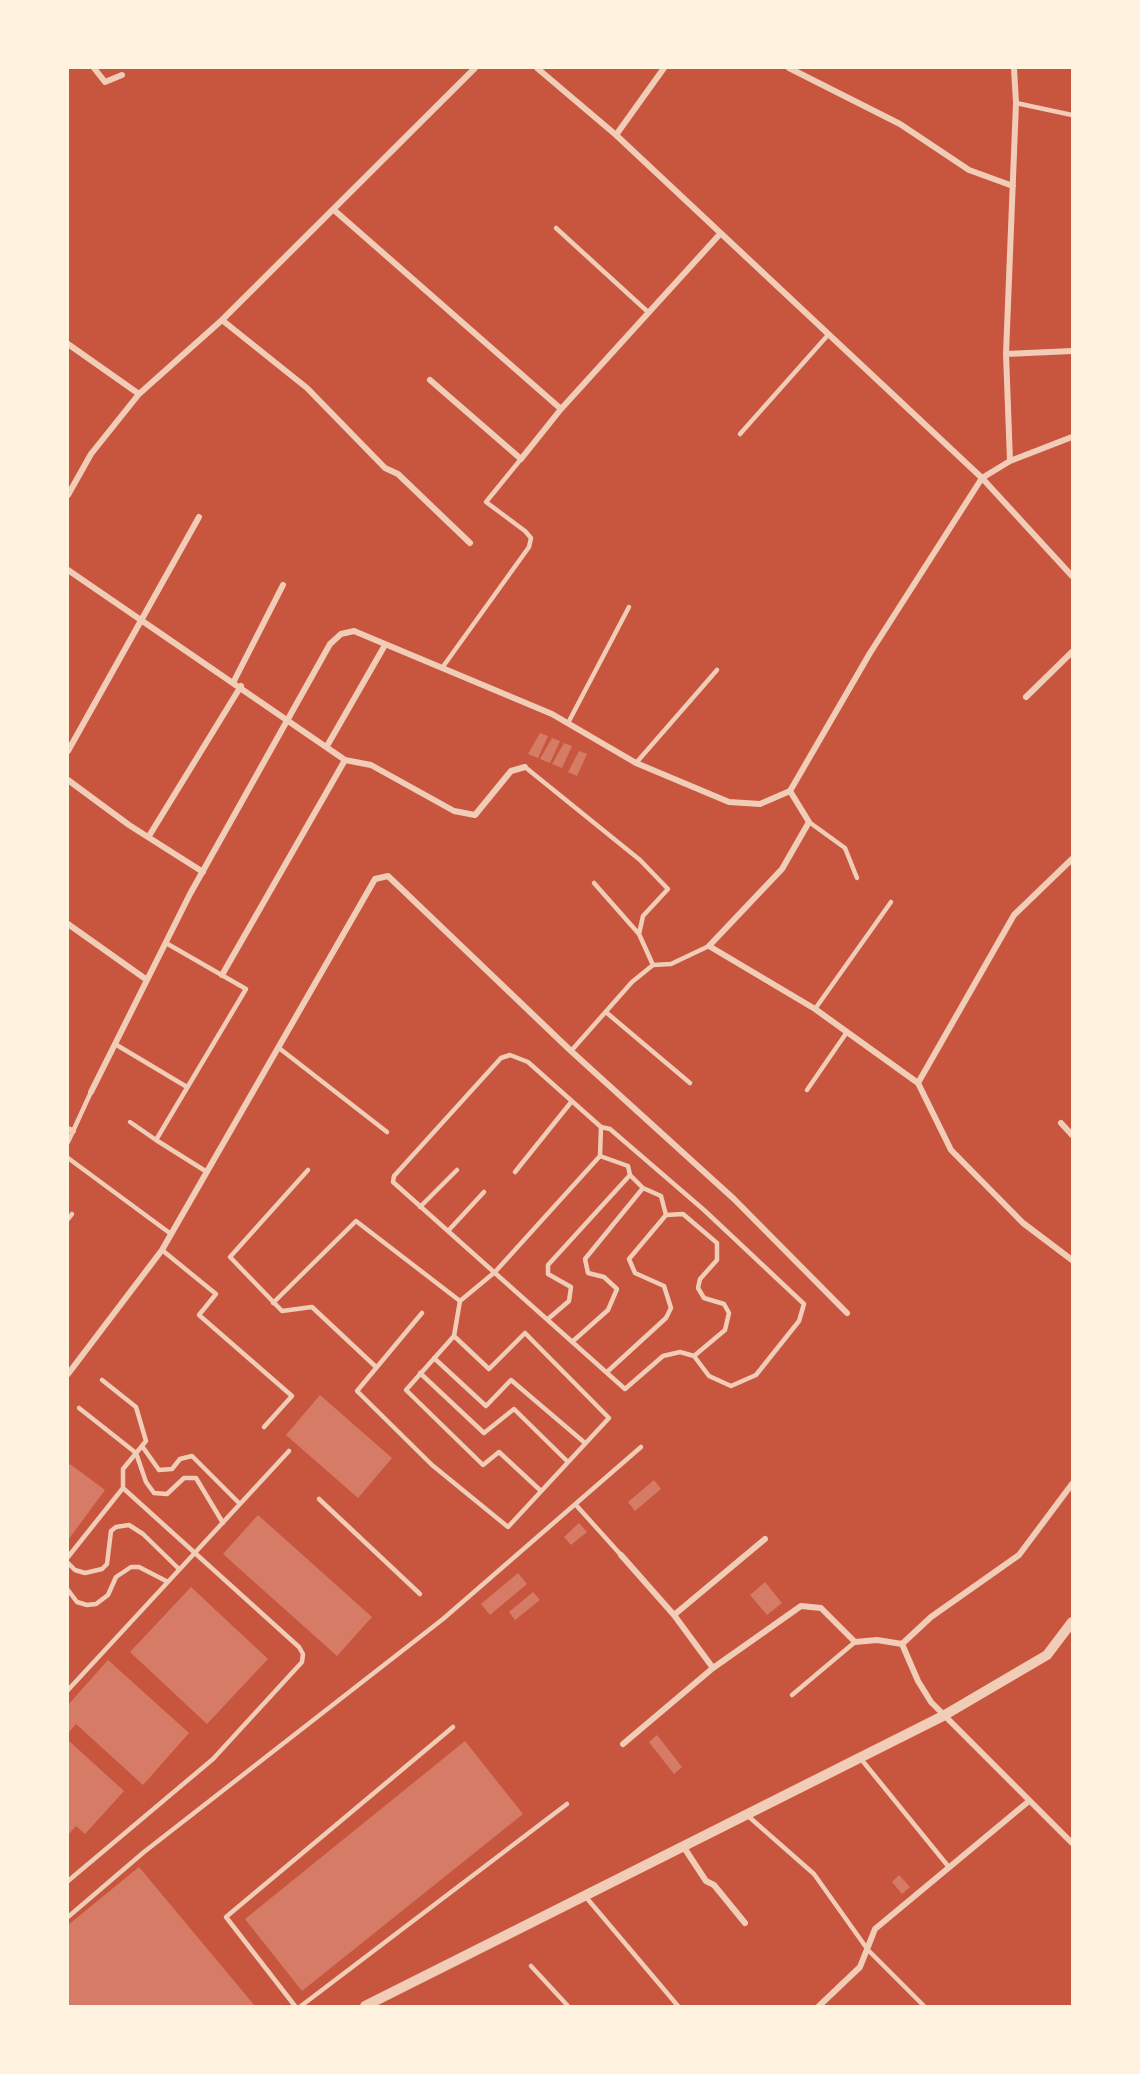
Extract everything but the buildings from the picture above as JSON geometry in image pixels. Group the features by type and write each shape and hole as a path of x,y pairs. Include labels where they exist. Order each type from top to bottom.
{"street":[{"path":"94,68 105,82 122,75"},
{"path":"68,495 91,454 139,394 222,320 475,68"},
{"path":"537,68 616,135 982,478 1072,576"},
{"path":"616,135 664,68"},
{"path":"789,68 900,124 969,170 1013,186"},
{"path":"1010,461 1006,354 1016,103 1014,68"},
{"path":"334,210 561,409"},
{"path":"430,380 522,459 561,409 720,234"},
{"path":"222,320 306,387 385,468 398,474 470,543"},
{"path":"68,344 139,394"},
{"path":"1006,354 1072,351"},
{"path":"91,1092 203,872 330,644 341,634 354,632 442,668 568,723 636,763 729,802 760,804 790,791 870,653 982,478 1010,461 1072,437"},
{"path":"68,751 199,517"},
{"path":"68,570 234,681 345,760 371,765 454,811 475,814 512,771 525,766"},
{"path":"234,681 283,585"},
{"path":"327,746 385,645"},
{"path":"1026,697 1072,652"},
{"path":"149,836 241,686"},
{"path":"222,975 345,760"},
{"path":"68,780 129,825 203,872"},
{"path":"790,791 809,822 782,869 709,946 815,1009 918,1083 951,1150 1023,1223 1072,1260"},
{"path":"918,1083 1014,915 1072,860"},
{"path":"68,1374 162,1250 375,879 388,876 400,884 571,1051 734,1199 847,1313"},
{"path":"68,924 147,980"},
{"path":"1061,1123 1072,1135"},
{"path":"902,1644 931,1617 1019,1555 1072,1484"},
{"path":"675,1615 765,1539"},
{"path":"621,1555 675,1615 714,1668"},
{"path":"622,1744 714,1668 801,1606 821,1608 855,1642 877,1640 902,1644"},
{"path":"365,2007 943,1716 1047,1655 1072,1622"},
{"path":"902,1644 918,1681 943,1716 1072,1841"},
{"path":"819,2007 860,1967 868,1950 869,1938 875,1929 1029,1801"},
{"path":"683,1846 706,1881 714,1885 745,1923"}],"lane":[{"path":"1016,103 1072,115"},
{"path":"556,228 648,312"},
{"path":"740,434 828,335"},
{"path":"442,668 529,547 531,538 525,531 486,502 522,459"},
{"path":"568,723 629,607"},
{"path":"636,763 717,670"},
{"path":"525,766 640,860 668,889 643,916 639,934"},
{"path":"809,822 845,848 857,878"},
{"path":"594,883 639,934 653,965"},
{"path":"815,1009 891,902"},
{"path":"156,1140 246,989 166,943"},
{"path":"571,1051 607,1013 632,982 653,965 671,964 709,946"},
{"path":"607,1013 690,1083"},
{"path":"807,1090 847,1032"},
{"path":"115,1044 187,1087"},
{"path":"279,1048 387,1132"},
{"path":"510,1055 528,1062 572,1101 601,1127 610,1128 704,1210 804,1304 799,1321 756,1375 731,1386 709,1376 693,1356 680,1353 663,1356 625,1389 393,1182 394,1176 501,1058 510,1055"},
{"path":"68,1142 70,1130 91,1092"},
{"path":"515,1172 572,1101"},
{"path":"130,1122 207,1172"},
{"path":"541,1491 499,1452 483,1465 406,1390 454,1336 460,1301 495,1272 600,1156 601,1127"},
{"path":"600,1156 628,1166 630,1175 643,1188 661,1196 666,1215"},
{"path":"68,1158 171,1234"},
{"path":"308,1170 230,1257 282,1311 312,1307 376,1367"},
{"path":"420,1207 457,1170"},
{"path":"548,1319 569,1300 572,1287 548,1274 548,1264 630,1175"},
{"path":"573,1342 608,1310 617,1288 604,1277 588,1273 585,1259 643,1188"},
{"path":"448,1231 484,1192"},
{"path":"68,1219 72,1214"},
{"path":"606,1372 666,1318 671,1308 664,1286 635,1273 629,1259 666,1215 683,1214 717,1243 717,1260 700,1279 698,1288 704,1298 724,1304 729,1313 725,1330 693,1356"},
{"path":"273,1303 356,1221 460,1301"},
{"path":"162,1250 216,1294 199,1315 292,1396 264,1427"},
{"path":"422,1313 357,1391 432,1465 508,1527 609,1418 525,1333 489,1369 454,1336"},
{"path":"434,1358 486,1406 511,1380 585,1443"},
{"path":"420,1373 484,1433 514,1409 568,1462"},
{"path":"68,1557 123,1488 123,1469 146,1441 136,1407 102,1380"},
{"path":"79,1408 136,1453 146,1482 154,1493 167,1494 184,1478 196,1478 223,1523"},
{"path":"142,1446 159,1470 171,1469 180,1459 192,1456 240,1504"},
{"path":"68,1917 144,1852 443,1619 641,1448"},
{"path":"68,1690 289,1451"},
{"path":"68,1881 213,1759 302,1662 303,1654 299,1647 123,1488"},
{"path":"319,1499 420,1594"},
{"path":"576,1505 621,1555"},
{"path":"68,1563 75,1570 85,1573 102,1569 107,1564 111,1531 116,1527 129,1526 143,1534 179,1569"},
{"path":"68,1590 77,1602 87,1605 96,1604 108,1595 116,1577 131,1567 139,1567 168,1582"},
{"path":"792,1695 855,1642"},
{"path":"295,2007 226,1917 453,1727"},
{"path":"859,1757 948,1866"},
{"path":"301,2007 567,1804"},
{"path":"746,1814 814,1874 868,1950 924,2007"},
{"path":"585,1896 678,2007"},
{"path":"531,1966 568,2007"}]}
